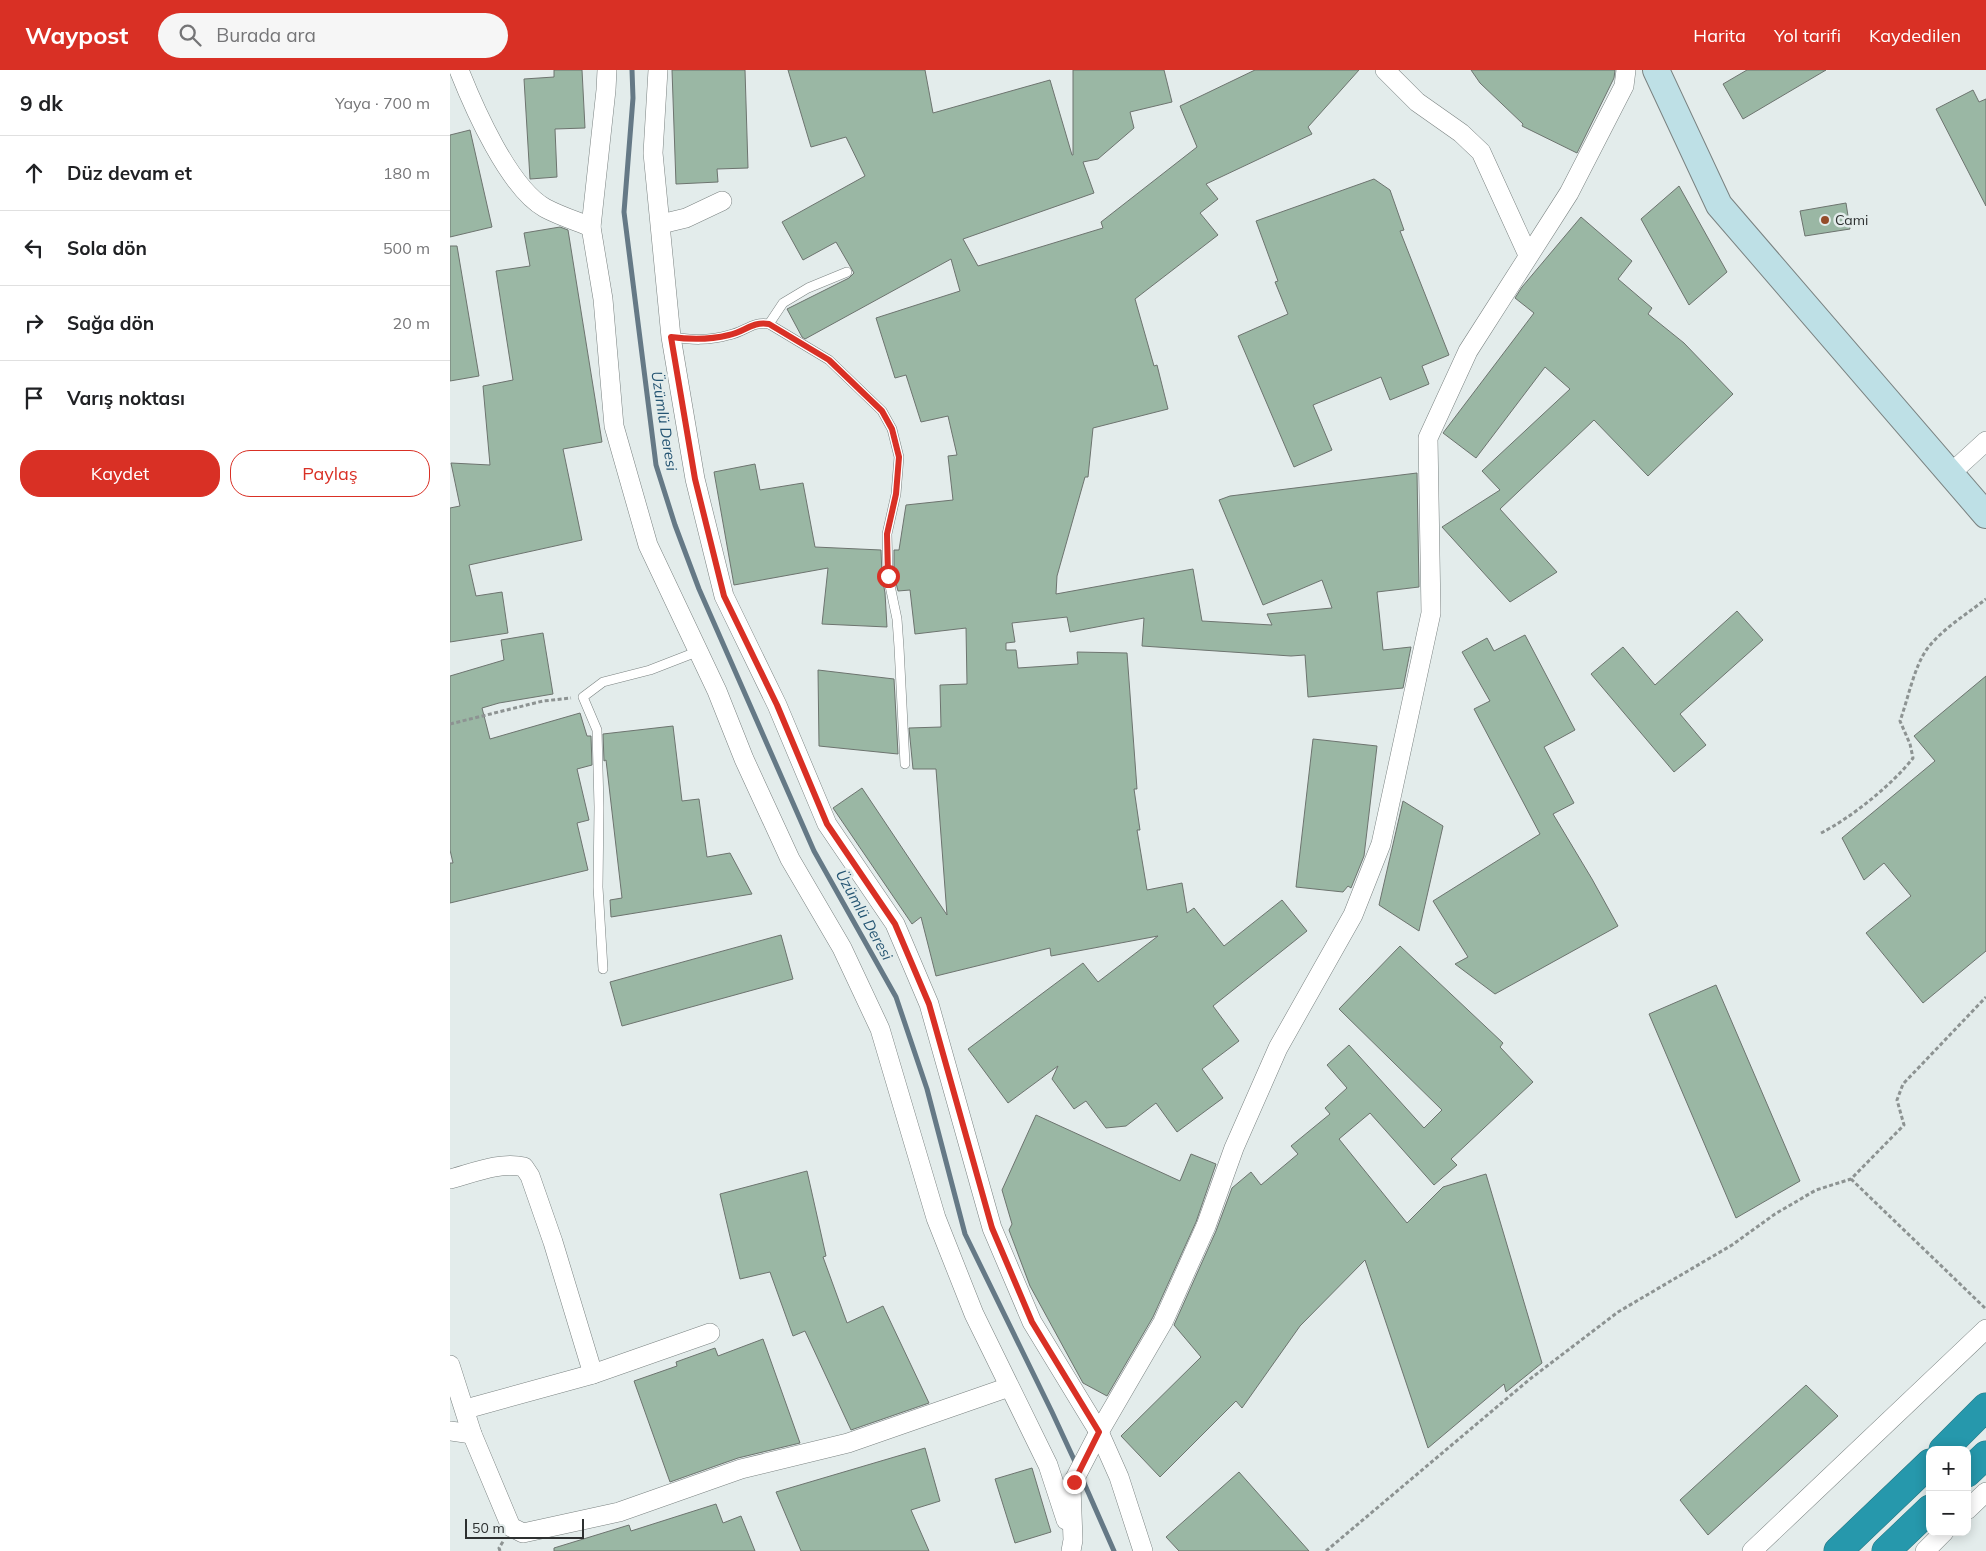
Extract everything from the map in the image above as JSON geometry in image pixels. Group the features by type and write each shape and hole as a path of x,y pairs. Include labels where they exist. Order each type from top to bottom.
{"highway":[{"path":"1947,1446 1986,1407"},
{"path":"1971,1469 1986,1455"},
{"path":"1838,1551 1926,1466"},
{"path":"1886,1551 1926,1513"}],"street":[{"path":"459,70 472,104 509,170 525,192 544,207 591,227"},
{"path":"607,70 591,227 602,299 614,426 648,545 699,651 744,759 790,859 842,948 880,1029 936,1218 974,1314 1048,1465 1074,1547"},
{"path":"658,70 654,153 671,337 695,479 724,596 777,705 827,824 895,924 929,1004 992,1228 1032,1322 1099,1432 1119,1477 1143,1551"},
{"path":"1385,70 1417,102 1461,133 1481,152 1528,255"},
{"path":"1074,1547 1071,1486 1099,1432 1163,1322 1206,1226 1234,1148 1278,1048 1353,915 1381,844 1431,613 1428,438 1468,351 1569,193 1624,86 1626,70"},
{"path":"1656,70 1719,205 1986,515"},
{"path":"661,224 686,218 722,201"},
{"path":"1950,474 1986,441"},
{"path":"450,1179 504,1165 515,1165 524,1168 530,1176 553,1242 593,1374"},
{"path":"1752,1551 1986,1329"},
{"path":"466,1409 593,1374 710,1333"},
{"path":"450,1365 466,1409 472,1434 510,1527 522,1533 620,1512 741,1469 848,1443 1009,1387"},
{"path":"450,1430 472,1434"},
{"path":"1971,1506 1986,1492"},
{"path":"1925,1551 1940,1536"}],"lane":[{"path":"769,324 783,304 808,288 847,272"},
{"path":"671,337 697,341 731,335 759,322 769,324 829,360 882,411 892,429 899,457 896,494 887,534 888,576 897,619 900,647 905,764"},
{"path":"603,969 598,887 600,808 597,730 583,697 603,682 650,670 699,651"}],"path":[{"path":"1821,833 1836,825 1884,787 1913,758 1910,744 1900,721 1918,666 1927,649 1932,644 1986,599"},
{"path":"450,724 543,702 583,697"},
{"path":"1326,1551 1530,1379 1618,1312 1732,1245 1775,1214 1816,1190 1851,1179 1904,1125 1897,1100 1903,1084 1986,997"},
{"path":"1851,1179 1986,1309"}],"building":[{"path":"554,70 582,70 585,128 555,129 557,177 530,179 524,79 554,77"},
{"path":"672,70 745,70 748,168 717,169 718,182 676,184"},
{"path":"788,70 925,70 933,113 1050,80 1073,155 1073,70 1164,70 1172,102 1130,112 1134,128 1098,159 1083,162 1094,193 963,239 978,266 1103,228 1101,222 1197,147 1180,106 1255,70 1359,70 1308,127 1312,134 1206,184 1218,199 1200,213 1218,235 1135,299 1154,366 1157,365 1168,409 1093,428 1088,477 1085,477 1057,576 1056,594 1193,569 1202,621 1272,625 1267,614 1332,608 1322,580 1263,605 1219,500 1230,496 1417,473 1419,587 1377,592 1383,650 1411,647 1403,688 1308,697 1305,655 1291,656 1142,646 1144,618 1070,632 1067,617 1012,623 1015,642 1006,643 1006,650 1016,650 1018,668 1078,664 1077,652 1127,653 1137,789 1134,789 1140,830 1137,830 1147,890 1182,883 1187,913 1194,908 1224,946 1282,900 1307,931 1213,1006 1239,1041 1202,1069 1223,1098 1177,1132 1156,1103 1126,1126 1106,1128 1086,1101 1074,1109 1052,1079 1058,1066 1008,1103 968,1049 1083,963 1098,982 1158,936 1051,956 1050,948 936,976 921,917 912,924 833,808 862,788 947,915 936,769 913,769 909,728 941,727 940,685 967,684 966,628 915,634 910,590 898,591 894,575 894,550 899,550 906,505 953,500 948,456 957,455 948,416 921,422 906,375 895,378 876,318 960,291 951,259 805,339 802,337 787,309 849,278 854,273 836,242 803,260 782,222 865,176 846,137 811,147"},
{"path":"1471,70 1615,70 1614,78 1577,153 1522,126 1523,124 1480,83"},
{"path":"1747,70 1826,70 1743,119 1723,84"},
{"path":"1973,90 1979,102 1986,99 1986,206 1936,109"},
{"path":"470,130 492,227 450,237 450,135"},
{"path":"1374,179 1390,190 1404,230 1400,231 1449,355 1422,366 1429,384 1390,400 1381,377 1313,405 1332,450 1294,467 1238,336 1288,314 1275,282 1278,281 1256,221"},
{"path":"1679,186 1727,272 1689,305 1641,219"},
{"name":"Cami","path":"1846,203 1850,229 1805,236 1800,211"},
{"path":"1581,217 1632,261 1618,279 1652,308 1648,314 1684,343 1733,394 1648,476 1594,420 1500,509 1557,572 1510,602 1442,527 1500,490 1482,471 1570,389 1545,367 1476,458 1443,433 1534,313 1515,298 1522,287"},
{"path":"560,227 568,230 602,442 563,449 582,540 469,565 476,596 502,592 508,633 450,642 450,508 460,506 451,463 490,465 483,386 513,380 496,271 530,266 524,233"},
{"path":"450,246 457,246 479,376 450,381"},
{"path":"755,464 760,490 803,483 815,547 881,550 887,627 822,624 828,568 734,585 714,472"},
{"path":"1737,611 1763,640 1680,714 1706,745 1674,772 1591,674 1623,647 1655,685"},
{"path":"543,633 553,694 499,703 482,708 490,739 580,713 587,736 591,736 592,765 577,769 589,820 577,823 588,870 450,903 450,863 453,863 450,850 450,676 504,660 501,640"},
{"path":"1525,635 1575,730 1544,747 1574,803 1553,814 1618,926 1495,994 1455,964 1468,957 1433,901 1540,834 1474,709 1490,701 1462,652 1487,638 1494,651"},
{"path":"818,670 894,679 898,754 819,746"},
{"path":"1986,676 1986,951 1923,1003 1866,933 1911,896 1884,863 1864,880 1842,838 1935,761 1914,736"},
{"path":"673,726 682,801 699,799 707,857 730,853 752,894 611,917 610,900 622,898 606,760 604,761 603,734"},
{"path":"1313,739 1377,746 1364,856 1351,888 1348,886 1343,892 1296,887"},
{"path":"1403,801 1443,826 1419,931 1379,905"},
{"path":"781,935 793,979 622,1026 610,982"},
{"path":"1400,946 1503,1043 1500,1047 1533,1082 1451,1159 1457,1165 1434,1185 1370,1113 1339,1139 1407,1223 1443,1187 1486,1174 1542,1363 1506,1392 1504,1384 1428,1448 1365,1260 1300,1326 1242,1408 1236,1401 1160,1477 1121,1436 1201,1357 1174,1325 1216,1231 1232,1188 1251,1172 1261,1185 1298,1154 1291,1146 1330,1114 1325,1108 1347,1088 1327,1065 1349,1045 1424,1128 1442,1110 1339,1009"},
{"path":"1716,985 1800,1181 1736,1218 1649,1014"},
{"path":"1036,1115 1180,1181 1191,1154 1216,1164 1196,1222 1153,1317 1107,1396 1083,1383 1030,1286 1009,1230 1012,1224 1002,1190"},
{"path":"807,1171 826,1256 823,1257 847,1323 883,1306 929,1403 851,1430 805,1331 793,1336 770,1272 740,1279 720,1194"},
{"path":"763,1339 800,1443 738,1458 670,1482 634,1381 677,1366 676,1362 715,1348 718,1356"},
{"path":"1806,1385 1838,1416 1708,1535 1680,1500"},
{"path":"925,1448 940,1501 911,1510 929,1551 801,1551 776,1492"},
{"path":"1032,1468 1051,1532 1015,1543 995,1479"},
{"path":"1239,1472 1309,1551 1179,1551 1166,1537"},
{"path":"716,1504 723,1523 741,1516 755,1551 554,1551 554,1548 629,1525 631,1531"}],"waterway":[{"name":"Üzümlü Deresi","path":"632,70 633,98 624,212 656,465 675,525 699,589 814,851 896,997 927,1089 965,1234 1077,1466"},
{"name":"Üzümlü Deresi","path":"1081,1476 1114,1551"}],"place":[{"name":"Cami","path":"1825,220"}],"route":[{"path":"888,576 887,534 896,494 899,457 892,429 882,411 829,360 769,324 759,322 731,335 697,341 671,337 695,479 724,596 777,705 827,824 895,924 929,1004 950,1085 992,1228 1032,1322 1099,1432 1074,1482"}]}
